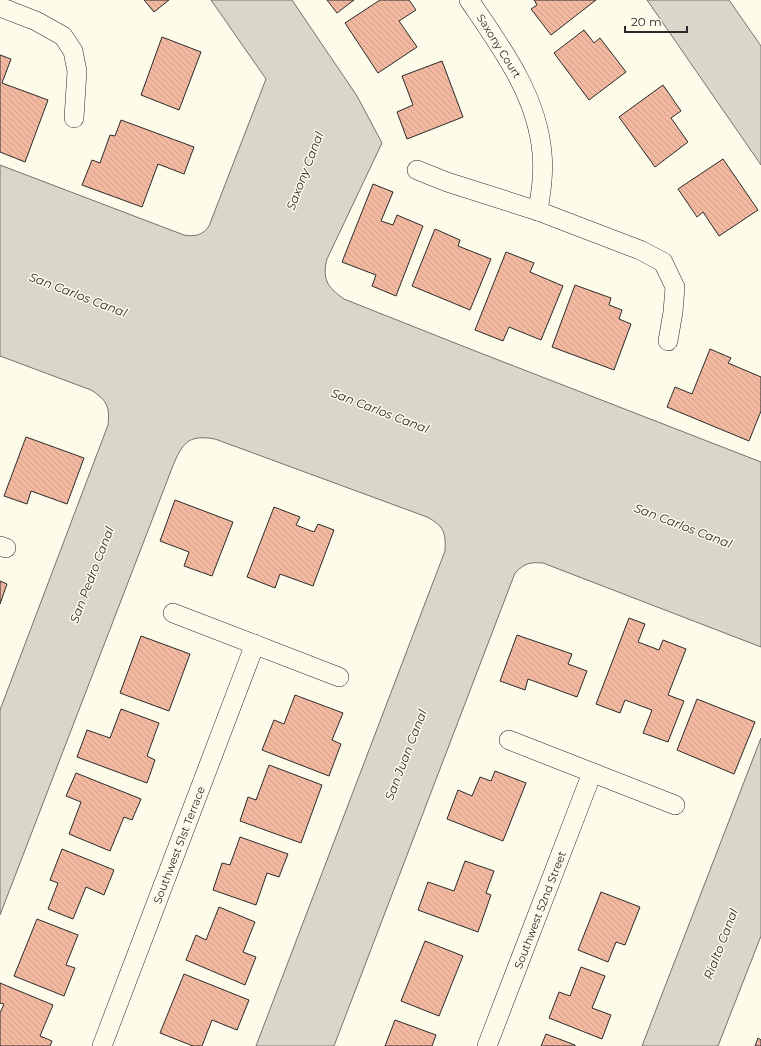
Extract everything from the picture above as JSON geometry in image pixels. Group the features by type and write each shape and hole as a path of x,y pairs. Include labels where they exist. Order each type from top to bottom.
{"street":[{"name":"Saxony Court","path":"469,0 506,54 530,103 538,125 542,154 543,183 538,211"},
{"path":"0,7 36,21 63,36 73,51 77,71 74,118"},
{"path":"417,170 447,182 538,211 640,250 663,262 675,287 673,312 668,341"},
{"path":"174,613 339,677"},
{"name":"Southwest 51st Terrace","path":"102,1046 255,644"},
{"path":"509,740 675,805"},
{"name":"Southwest 52nd Street","path":"487,1046 592,773"}],"water":[{"path":"211,0 292,0 357,96 382,143 327,259 325,272 327,282 338,295 344,299 465,347 761,462 761,647 543,563 528,564 515,573 334,1046 256,1046 445,551 443,531 433,520 427,517 215,439 194,439 185,444 174,463 0,915 0,710 108,425 108,409 101,397 91,390 0,356 0,165 184,235 192,236 204,231 209,226 266,79"},
{"path":"647,0 729,0 761,46 761,165"},
{"name":"Rialto Canal","path":"761,738 761,936 718,1046 642,1046"}],"building":[{"path":"144,0 169,0 154,12"},
{"path":"327,0 354,0 337,13"},
{"path":"380,0 409,0 416,10 399,21 417,47 378,73 345,23"},
{"path":"534,0 596,0 551,35 531,9 537,5"},
{"path":"584,30 594,43 600,38 626,72 589,100 554,53"},
{"path":"162,37 201,52 179,110 141,95"},
{"path":"0,55 11,59 2,83 48,100 25,162 0,152"},
{"path":"442,61 463,117 407,139 397,112 413,105 402,76"},
{"path":"663,85 681,111 671,118 688,142 655,167 619,117"},
{"path":"121,120 194,147 184,174 158,164 142,207 82,185 92,160 100,163 110,135 115,136"},
{"path":"723,159 758,210 719,236 703,212 697,217 678,189"},
{"path":"373,184 393,192 381,221 393,225 397,215 423,226 396,296 372,286 376,275 342,262"},
{"path":"435,229 460,240 458,246 491,259 470,310 412,286"},
{"path":"506,252 534,263 530,272 563,286 541,340 509,327 503,341 475,330"},
{"path":"575,285 611,298 609,305 622,310 619,319 631,324 614,370 552,347"},
{"path":"710,349 731,358 728,363 761,377 761,411 749,441 667,407 675,387 692,394"},
{"path":"26,437 84,458 67,504 31,491 27,504 4,496"},
{"path":"175,500 233,522 212,576 184,566 189,552 160,541"},
{"path":"274,507 300,517 296,525 314,532 318,524 334,530 313,586 280,574 275,588 247,577"},
{"path":"0,581 7,584 0,604"},
{"path":"629,618 645,624 638,642 659,650 663,640 686,649 668,695 684,701 668,742 643,733 652,710 625,700 620,713 596,704"},
{"path":"517,635 572,654 568,664 587,671 577,697 528,679 525,690 500,681"},
{"path":"141,636 190,654 169,711 120,693"},
{"path":"295,695 343,713 332,740 341,744 329,776 262,750 274,720 284,724"},
{"path":"697,699 755,722 734,774 677,750"},
{"path":"121,709 159,723 147,756 155,760 147,783 77,757 87,730 110,738"},
{"path":"269,765 322,785 301,843 240,821 248,797 256,800"},
{"path":"495,771 526,783 503,841 447,819 458,790 472,796 480,777 491,781"},
{"path":"76,773 141,799 132,820 124,817 110,851 69,834 81,802 66,796"},
{"path":"240,837 288,854 279,877 267,873 256,905 213,890 222,863 230,865"},
{"path":"62,849 114,870 104,895 86,887 73,919 48,909 58,883 50,880"},
{"path":"465,861 494,871 486,893 491,895 478,932 418,910 428,882 454,891"},
{"path":"601,892 640,907 625,945 616,942 608,962 578,950"},
{"path":"219,907 255,922 243,952 256,957 245,985 186,960 196,935 206,940"},
{"path":"37,919 78,935 66,965 75,968 64,996 14,976"},
{"path":"425,941 463,956 439,1016 401,1001"},
{"path":"581,967 605,976 592,1008 611,1015 602,1039 549,1018 559,992 570,996"},
{"path":"184,974 249,1000 237,1030 212,1020 202,1046 193,1046 160,1033"},
{"path":"0,983 53,1005 40,1036 52,1041 50,1046 0,1046 0,1013 4,1004 0,1003"},
{"path":"395,1020 436,1035 432,1046 385,1046"},
{"path":"546,1034 575,1045 575,1046 541,1046"},
{"path":"758,1038 761,1040 761,1046 755,1046"}],"water label":[{"name":"Saxony Canal","path":"305,171"},
{"name":"San Carlos Canal","path":"78,295"},
{"name":"San Carlos Canal","path":"380,411"},
{"name":"San Carlos Canal","path":"683,526"},
{"name":"San Pedro Canal","path":"92,575"},
{"name":"San Juan Canal","path":"406,755"}]}
